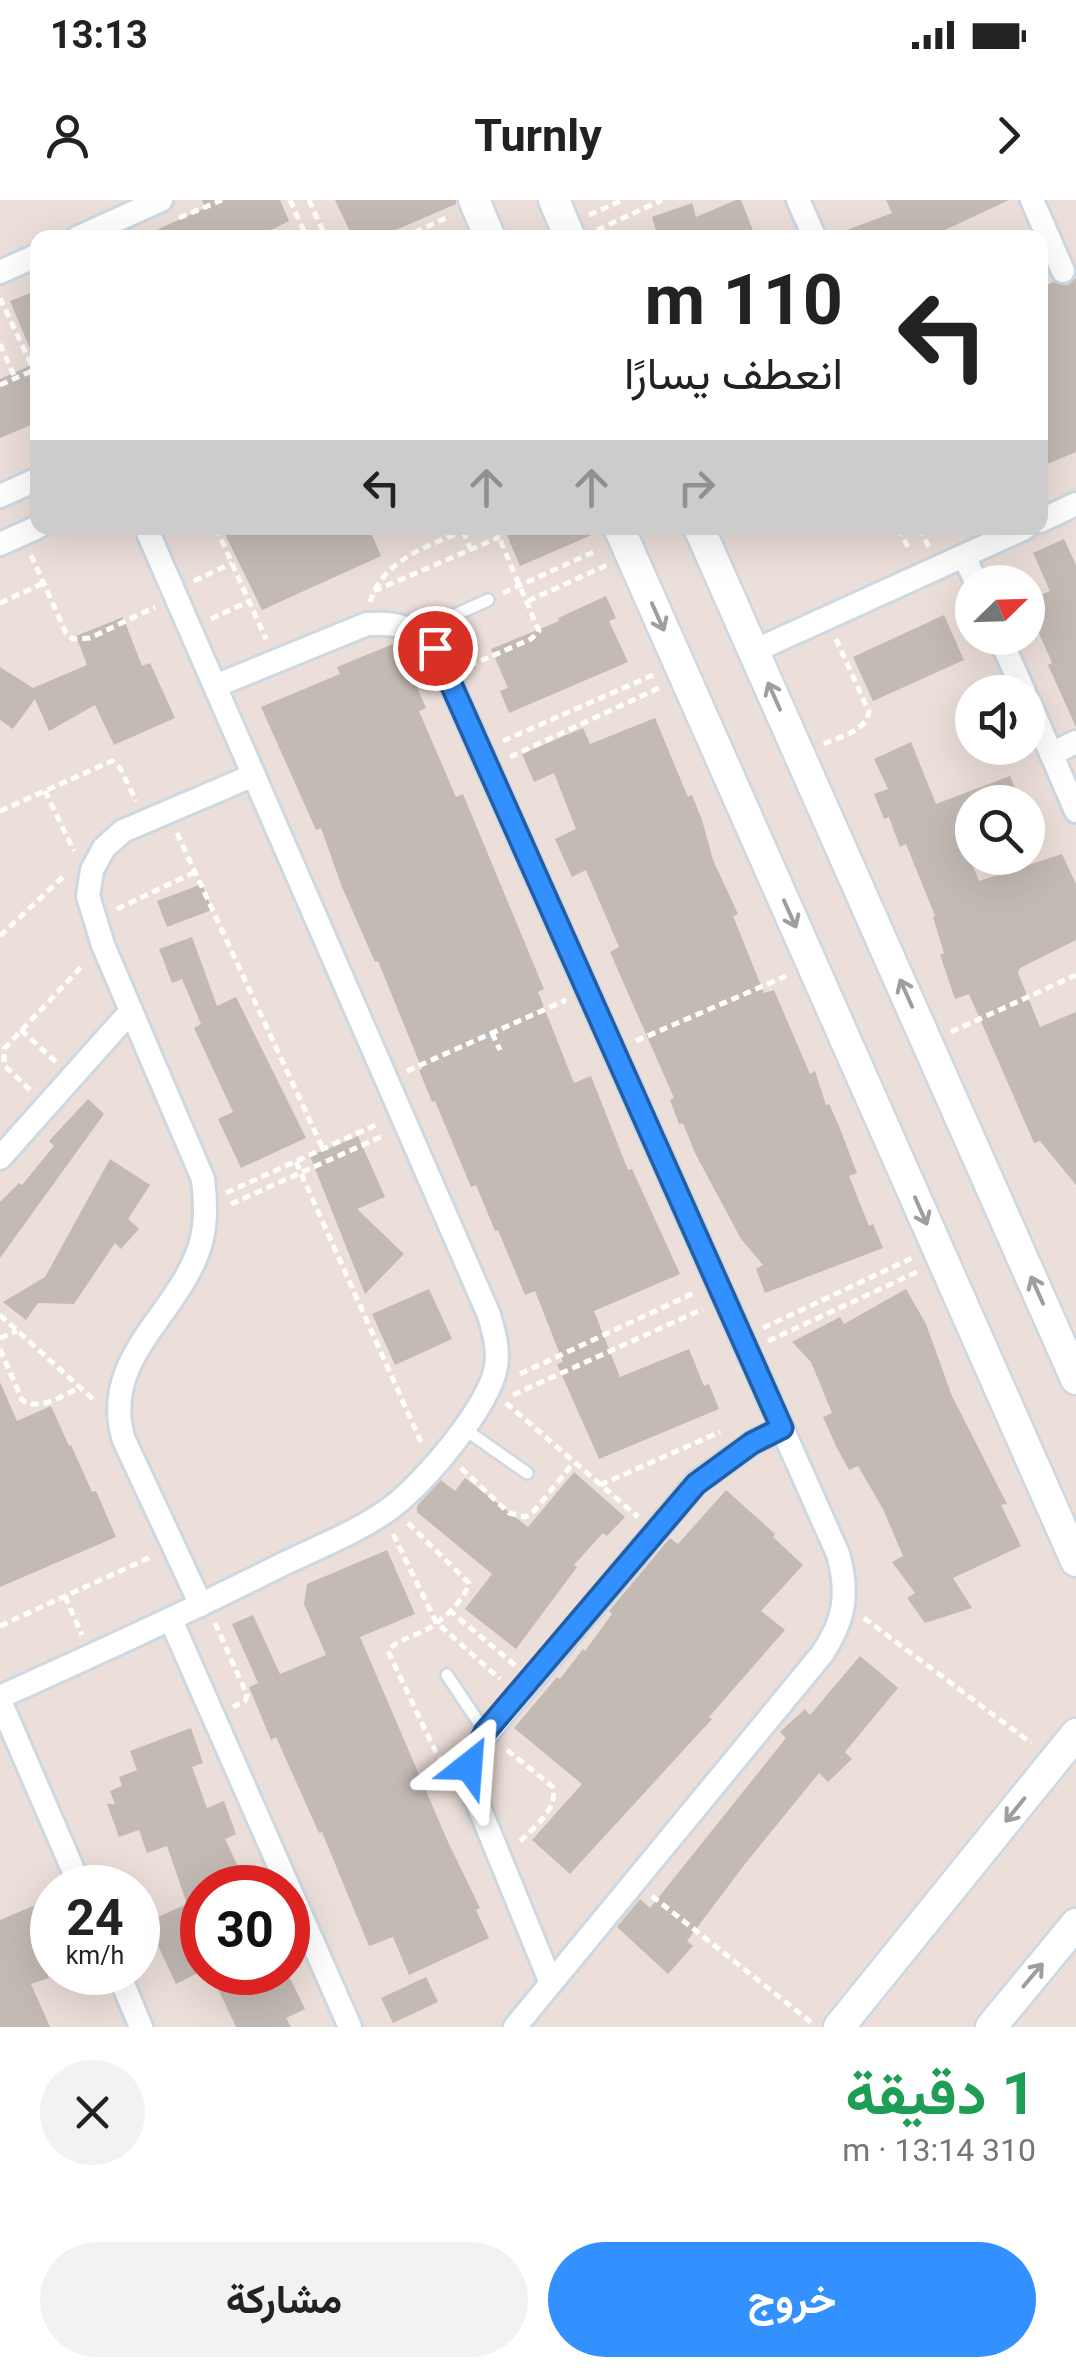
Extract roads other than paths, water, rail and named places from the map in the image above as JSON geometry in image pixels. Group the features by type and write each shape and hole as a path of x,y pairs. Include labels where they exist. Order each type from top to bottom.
{"street":[{"path":"95,230 161,200"},
{"path":"554,200 580,230"},
{"path":"798,200 811,230"},
{"path":"1032,200 1070,268"},
{"path":"475,202 487,230"},
{"path":"0,272 30,259"},
{"path":"0,496 30,483"},
{"path":"1048,517 1076,504"},
{"path":"71,1865 0,1699 171,1620 387,1510 433,1467 463,1428 490,1388 497,1363 489,1315 149,535"},
{"path":"702,535 1076,1379"},
{"path":"754,651 1010,535"},
{"path":"624,540 940,1253 1072,1540"},
{"path":"964,556 968,565"},
{"path":"215,686 367,624 393,623 418,632 435,648 838,1554 845,1578 846,1604 838,1630 822,1654 515,2027"},
{"path":"1045,740 1076,811"},
{"path":"1051,754 1076,742"},
{"path":"205,1603 174,1547 118,1422 117,1399 123,1376 195,1260 206,1209 195,1157 93,921 86,865 123,831 254,775"},
{"path":"0,1158 131,1011"},
{"path":"551,1983 470,1785 469,1766 485,1732 696,1484 752,1443 782,1428"},
{"path":"171,1620 350,2027"},
{"path":"839,2027 1076,1734"},
{"path":"991,2027 1076,1924"},
{"path":"128,1995 141,2027"}],"lane":[{"path":"418,632 488,600"},
{"path":"463,1428 526,1474"},
{"path":"447,1675 485,1732"}]}
